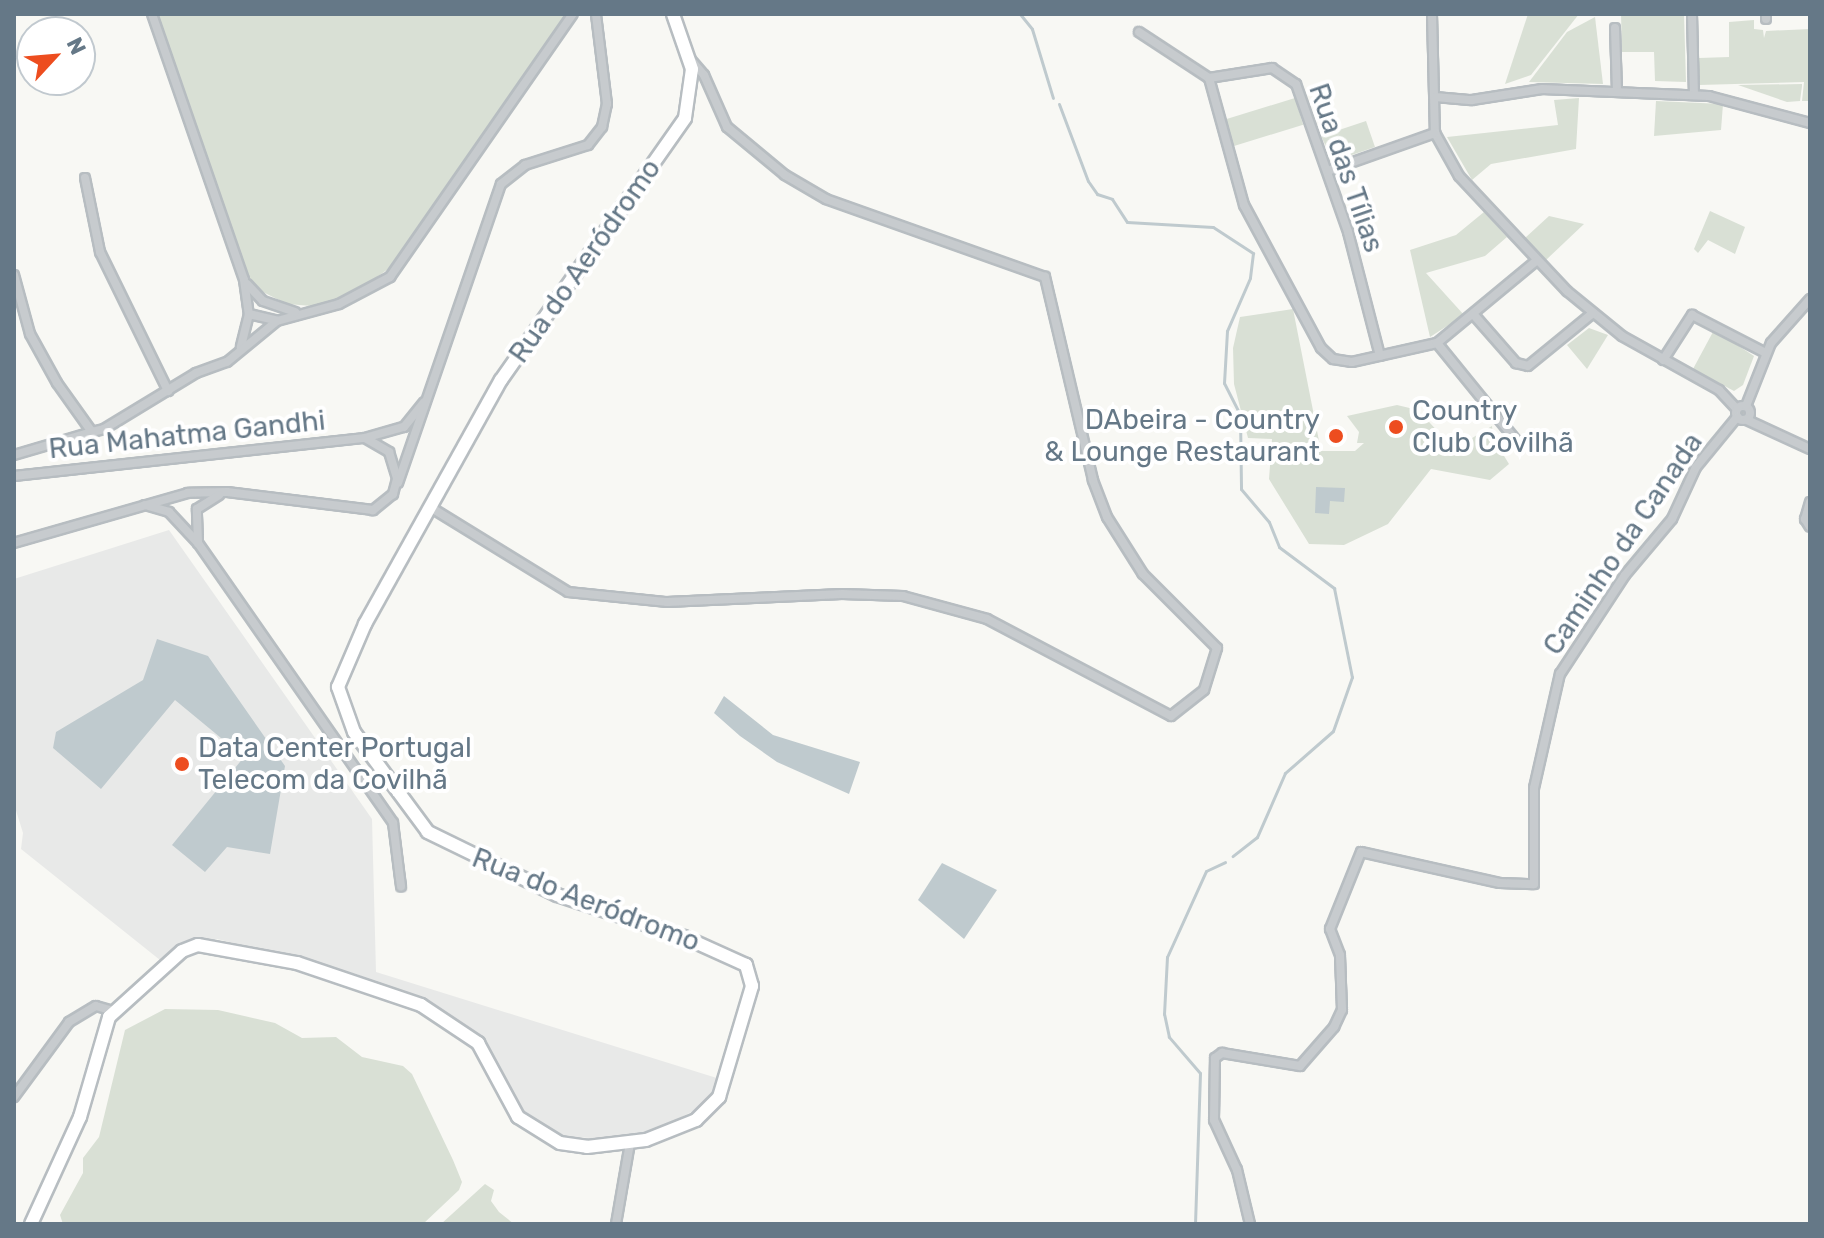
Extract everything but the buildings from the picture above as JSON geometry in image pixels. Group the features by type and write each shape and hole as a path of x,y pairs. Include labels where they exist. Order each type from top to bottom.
{"main road":[{"name":"Rua do Aeródromo","path":"114,1011 182,951 198,945 297,963 391,992 469,1035 487,1055 518,1117 540,1134 574,1146 630,1143 696,1120 719,1097 747,1008 751,974 746,965 714,949 557,895 454,849 428,832 384,778 346,717 338,687 365,624 519,351 685,118 693,86 690,59 673,14"},
{"path":"31,1224 80,1117 114,1011"}],"street":[{"path":"152,14 244,280 249,314 240,348"},
{"path":"14,455 92,432 227,362 240,348 277,321 303,311 339,304 390,277 573,14"},
{"name":"Rua Mahatma Gandhi","path":"14,543 166,496 227,492 359,512 385,502 397,486 501,184 516,169 588,145 602,127 607,104 596,14"},
{"path":"1432,14 1435,133 1459,176 1536,261 1593,313 1663,360 1719,390 1747,420 1810,449"},
{"path":"1692,14 1694,95"},
{"path":"1615,28 1617,92"},
{"path":"1139,32 1209,78 1244,205 1321,348 1339,361 1380,356 1437,343 1536,261"},
{"path":"430,507 568,592 715,602 880,593 950,606 987,619 1171,716 1204,690 1218,651 1143,574 1107,517 1093,480 1045,277 826,199 785,175 727,127 704,75 690,59"},
{"name":"Rua das Tílias","path":"1209,78 1272,68 1285,72 1296,84 1328,171 1380,356"},
{"path":"1435,97 1472,100 1542,89 1694,95 1739,100 1810,123"},
{"path":"1328,171 1435,133"},
{"path":"85,178 100,252 168,391"},
{"path":"14,275 30,334 92,432"},
{"path":"244,280 276,308"},
{"path":"1740,411 1766,353 1810,299"},
{"path":"249,314 276,308 303,311"},
{"path":"1474,315 1516,363 1528,366 1593,313"},
{"path":"249,314 277,321"},
{"path":"1663,360 1692,315 1766,353"},
{"path":"1437,343 1520,445"},
{"name":"Rua Mahatma Gandhi","path":"14,476 365,438 404,427 424,401"},
{"path":"1740,411 1751,412 1747,420"},
{"name":"Caminho da Canada","path":"1250,1224 1237,1170 1214,1120 1215,1058 1222,1053 1300,1066 1334,1027 1342,1010 1340,955 1330,929 1361,852 1500,883 1534,884 1534,788 1560,674 1625,575 1672,519 1696,467 1740,411"},
{"name":"Rua Mahatma Gandhi","path":"365,438 389,452 397,486"},
{"path":"198,543 197,509 210,497 227,492"},
{"path":"1810,502 1805,519 1810,527"},
{"path":"140,504 169,512 198,543 393,823 401,886"},
{"path":"14,1097 69,1022 96,1006 114,1011"},
{"path":"616,1224 630,1143"}],"shaded area":[{"path":"156,14 571,14 394,265 351,295 312,306 287,304 251,286"},
{"path":"1528,14 1579,14 1531,75 1505,84"},
{"path":"1621,14 1684,14 1686,82 1655,81 1654,52 1622,52"},
{"path":"1595,17 1603,84 1529,82 1567,32"},
{"path":"1754,20 1754,29 1763,30 1764,38 1766,31 1810,29 1808,101 1802,101 1804,82 1699,85 1699,58 1729,57 1729,22"},
{"path":"1802,84 1800,101 1787,102 1738,85"},
{"path":"1295,98 1303,125 1232,146 1224,120"},
{"path":"1579,98 1576,149 1491,164 1472,180 1447,137 1558,125 1554,100"},
{"path":"1656,101 1723,104 1721,130 1654,136"},
{"path":"1366,121 1375,147 1343,158 1329,153 1321,136"},
{"path":"1710,211 1745,227 1735,254 1708,240 1698,253 1694,249"},
{"path":"1484,212 1507,237 1485,256 1426,273 1464,315 1430,337 1410,250 1456,235"},
{"path":"1549,216 1584,224 1546,260 1525,238"},
{"name":"Country Club Covilhã","path":"1293,309 1321,451 1355,451 1364,443 1357,443 1359,432 1347,416 1397,405 1418,410 1454,449 1492,426 1493,438 1509,464 1490,480 1431,469 1388,524 1344,545 1309,544 1269,479 1272,439 1248,438 1234,384 1233,348 1240,317"},
{"path":"1589,328 1608,335 1587,369 1567,345"},
{"path":"1714,330 1754,356 1743,385 1734,391 1693,369"},
{"path":"1316,487 1345,488 1344,502 1330,501 1329,514 1315,513"},
{"path":"169,530 372,819 376,972 720,1079 705,1105 652,1132 608,1139 558,1136 521,1110 485,1041 432,1004 356,974 217,939 160,960 21,849 23,833 14,804 14,579"},
{"path":"157,639 208,656 285,766 270,854 227,847 205,872 172,845 244,757 175,700 101,789 53,748 56,732 143,680"},
{"path":"724,696 773,735 860,762 849,794 777,762 740,736 714,713"},
{"path":"942,863 997,890 964,939 918,900"},
{"path":"165,1009 218,1010 275,1023 302,1038 336,1037 362,1057 403,1066 412,1074 453,1160 462,1182 459,1190 423,1224 63,1224 60,1215 83,1173 83,1158 99,1137 125,1030"},
{"path":"485,1184 494,1190 491,1201 514,1224 441,1224"}],"waterway":[{"path":"1020,14 1032,29 1053,98"},
{"path":"1059,104 1088,181 1097,194 1112,199 1127,222 1213,227 1253,253 1250,278 1227,331 1224,383 1240,415 1241,489 1269,522 1279,547 1334,588 1352,677 1333,731 1285,773 1257,837 1233,856"},
{"path":"1195,1224 1200,1073 1169,1037 1164,1014 1167,957 1206,871 1225,862"}],"place":[{"name":"Country Club Covilhã","path":"1396,427"},
{"name":"DAbeira - Country & Lounge Restaurant","path":"1336,436"},
{"name":"Data Center Portugal Telecom da Covilhã","path":"182,764"}]}
